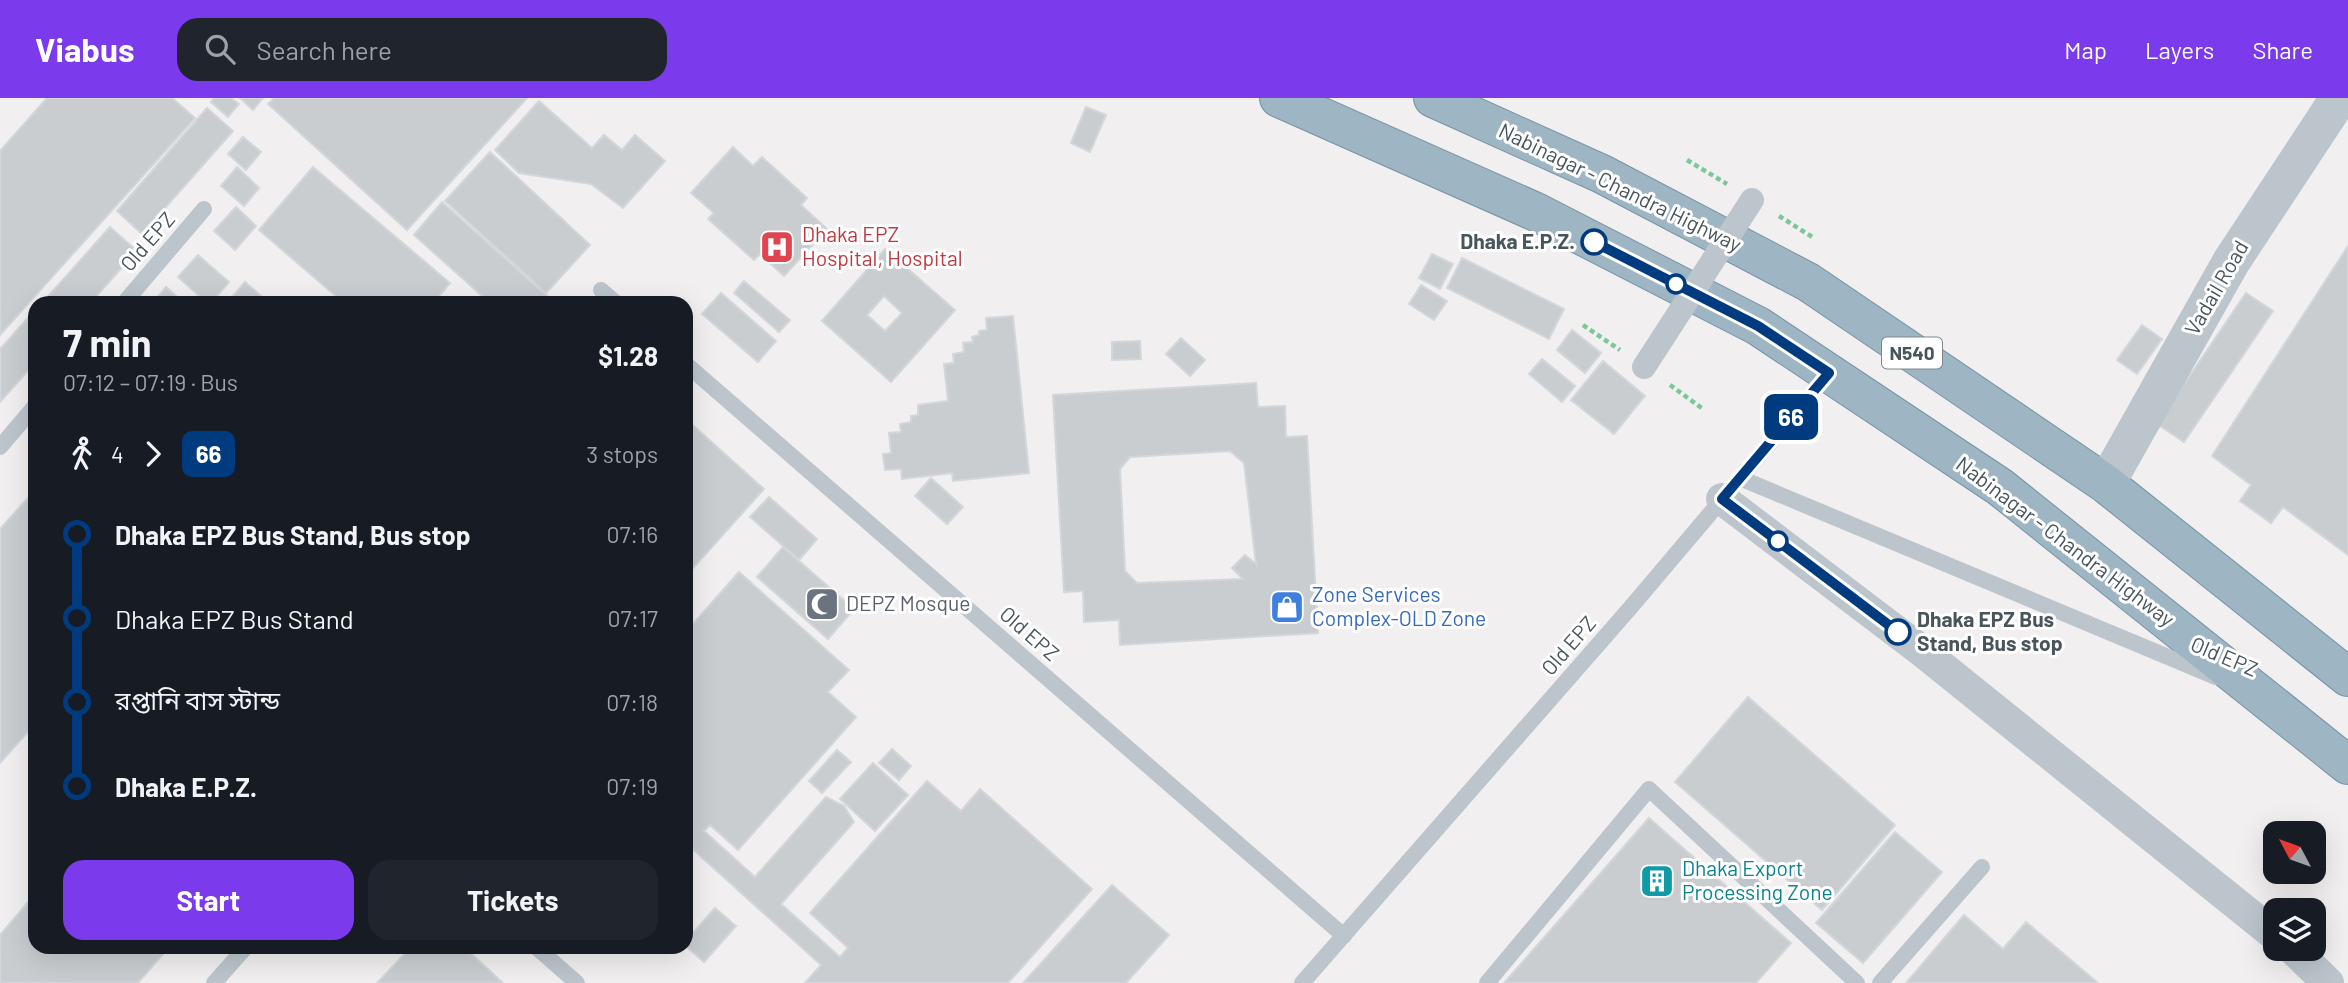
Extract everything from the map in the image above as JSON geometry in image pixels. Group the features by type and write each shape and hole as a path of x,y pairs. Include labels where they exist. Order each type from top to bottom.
{"highway":[{"name":"Nabinagar - Chandra Highway","path":"1279,98 1536,212 1758,326 2000,487 2348,765"},
{"name":"Nabinagar - Chandra Highway","path":"1433,98 1602,174 1808,282 2106,484 2348,677"}],"street":[{"name":"Vadail Road","path":"2106,484 2231,262 2339,98"},
{"path":"1644,367 1752,200"},
{"path":"1731,489 1922,651 2263,925"},
{"path":"2305,961 2328,983"}],"lane":[{"name":"Old EPZ","path":"130,296 204,209"},
{"path":"601,290 608,296"},
{"name":"Old EPZ","path":"693,370 1344,936"},
{"name":"Old EPZ","path":"1302,983 1631,607 1829,373"},
{"path":"0,447 28,414"},
{"name":"Old EPZ","path":"1731,489 2265,697"},
{"path":"1488,983 1649,789 1857,983"},
{"path":"1880,983 1982,867"},
{"path":"214,983 240,954"},
{"path":"544,954 577,983"}],"path":[{"path":"1687,160 1814,238"},
{"path":"1583,325 1703,409"}],"building":[{"path":"47,98 172,98 195,118 35,296 28,296 28,304 0,335 0,151"},
{"path":"214,98 231,98 239,104 228,117 211,102"},
{"path":"240,98 263,98 253,110"},
{"path":"274,98 527,98 407,230 268,104"},
{"path":"539,101 592,148 604,135 622,150 635,135 665,161 623,208 591,184 519,173 495,150"},
{"path":"1086,107 1106,115 1090,152 1071,143"},
{"path":"207,108 233,131 142,234 117,211"},
{"path":"243,137 261,152 246,170 228,154"},
{"path":"733,147 753,166 762,157 807,198 801,205 827,229 784,276 760,254 754,260 708,219 714,213 691,193"},
{"path":"490,152 590,245 546,293 445,201"},
{"path":"237,167 259,188 244,206 221,186"},
{"path":"313,167 450,283 439,296 336,296 259,230"},
{"path":"442,202 547,296 482,296 414,235"},
{"path":"236,207 256,226 235,250 214,231"},
{"path":"110,227 137,251 96,296 48,296"},
{"path":"2348,246 2348,555 2283,507 2271,523 2240,501 2251,485 2212,456"},
{"path":"885,249 955,310 891,382 822,321","holes":["884,296 902,313 885,331 867,315"]},
{"path":"1432,254 1453,264 1440,289 1419,278"},
{"path":"198,255 229,282 217,296 199,296 178,277"},
{"path":"1462,258 1564,309 1549,339 1447,288"},
{"path":"744,281 790,320 779,332 734,293"},
{"path":"245,282 261,296 233,296"},
{"path":"1421,285 1447,301 1434,320 1409,304"},
{"path":"166,287 176,296 159,296"},
{"path":"721,293 776,341 758,362 702,314"},
{"path":"2246,293 2273,311 2184,442 2157,424"},
{"path":"1013,316 1029,473 953,481 952,473 902,479 901,469 885,470 883,454 891,453 889,433 901,432 900,424 911,422 911,416 918,415 918,405 948,401 944,364 954,363 953,354 964,352 963,343 973,342 972,337 979,335 979,331 987,330 986,318"},
{"path":"28,318 28,371 0,402 0,349"},
{"path":"2142,325 2162,339 2137,374 2117,360"},
{"path":"1572,330 1601,353 1585,373 1557,350"},
{"path":"1181,338 1205,360 1190,376 1166,354"},
{"path":"1140,341 1141,359 1112,360 1112,342"},
{"path":"1542,359 1575,386 1562,402 1529,374"},
{"path":"1603,361 1645,396 1614,434 1571,400"},
{"path":"1256,383 1258,407 1285,406 1286,437 1307,436 1318,633 1120,645 1119,620 1084,622 1083,591 1064,592 1053,395","holes":["1230,451 1244,463 1256,564 1245,555 1232,568 1243,579 1137,583 1125,571 1120,469 1130,457"]},
{"path":"693,425 764,489 693,568"},
{"path":"931,478 963,507 947,524 915,496"},
{"path":"769,497 817,539 799,560 750,517"},
{"path":"28,498 28,732 0,763 0,529"},
{"path":"783,547 854,609 828,639 757,577"},
{"path":"739,572 849,670 828,692 856,717 738,850 710,825 704,831 755,877 826,797 844,806 854,822 781,904 840,957 848,948 810,913 927,781 961,811 980,789 1092,889 1008,983 805,983 821,965 693,850 693,624"},
{"path":"1748,697 1895,825 1822,910 1675,782"},
{"path":"892,749 911,766 899,780 879,763"},
{"path":"837,750 851,762 822,793 809,781"},
{"path":"873,763 908,795 875,831 840,799"},
{"name":"Dhaka Export Processing Zone","path":"1649,818 1791,943 1756,983 1504,983"},
{"path":"1895,832 1942,872 1863,963 1816,923"},
{"path":"1112,885 1169,935 1126,983 1023,983"},
{"path":"28,902 28,954 163,954 138,983 0,983 0,935"},
{"path":"715,908 736,926 704,962 693,952 693,933"},
{"path":"1964,915 2003,949 2026,922 2098,983 1906,983"},
{"path":"404,954 472,954 503,983 377,983"}],"bus line":[{"name":"66","path":"1594,242 1758,326 1829,373 1722,499 1898,632"}],"place":[{"name":"Dhaka E.P.Z.","path":"1594,242"},
{"name":"Dhaka EPZ Hospital, Hospital","path":"777,247"},
{"name":"DEPZ Mosque","path":"822,604"},
{"name":"Zone Services Complex-OLD Zone","path":"1287,607"},
{"name":"Dhaka EPZ Bus Stand, Bus stop","path":"1898,632"},
{"name":"Dhaka Export Processing Zone","path":"1657,881"}]}
